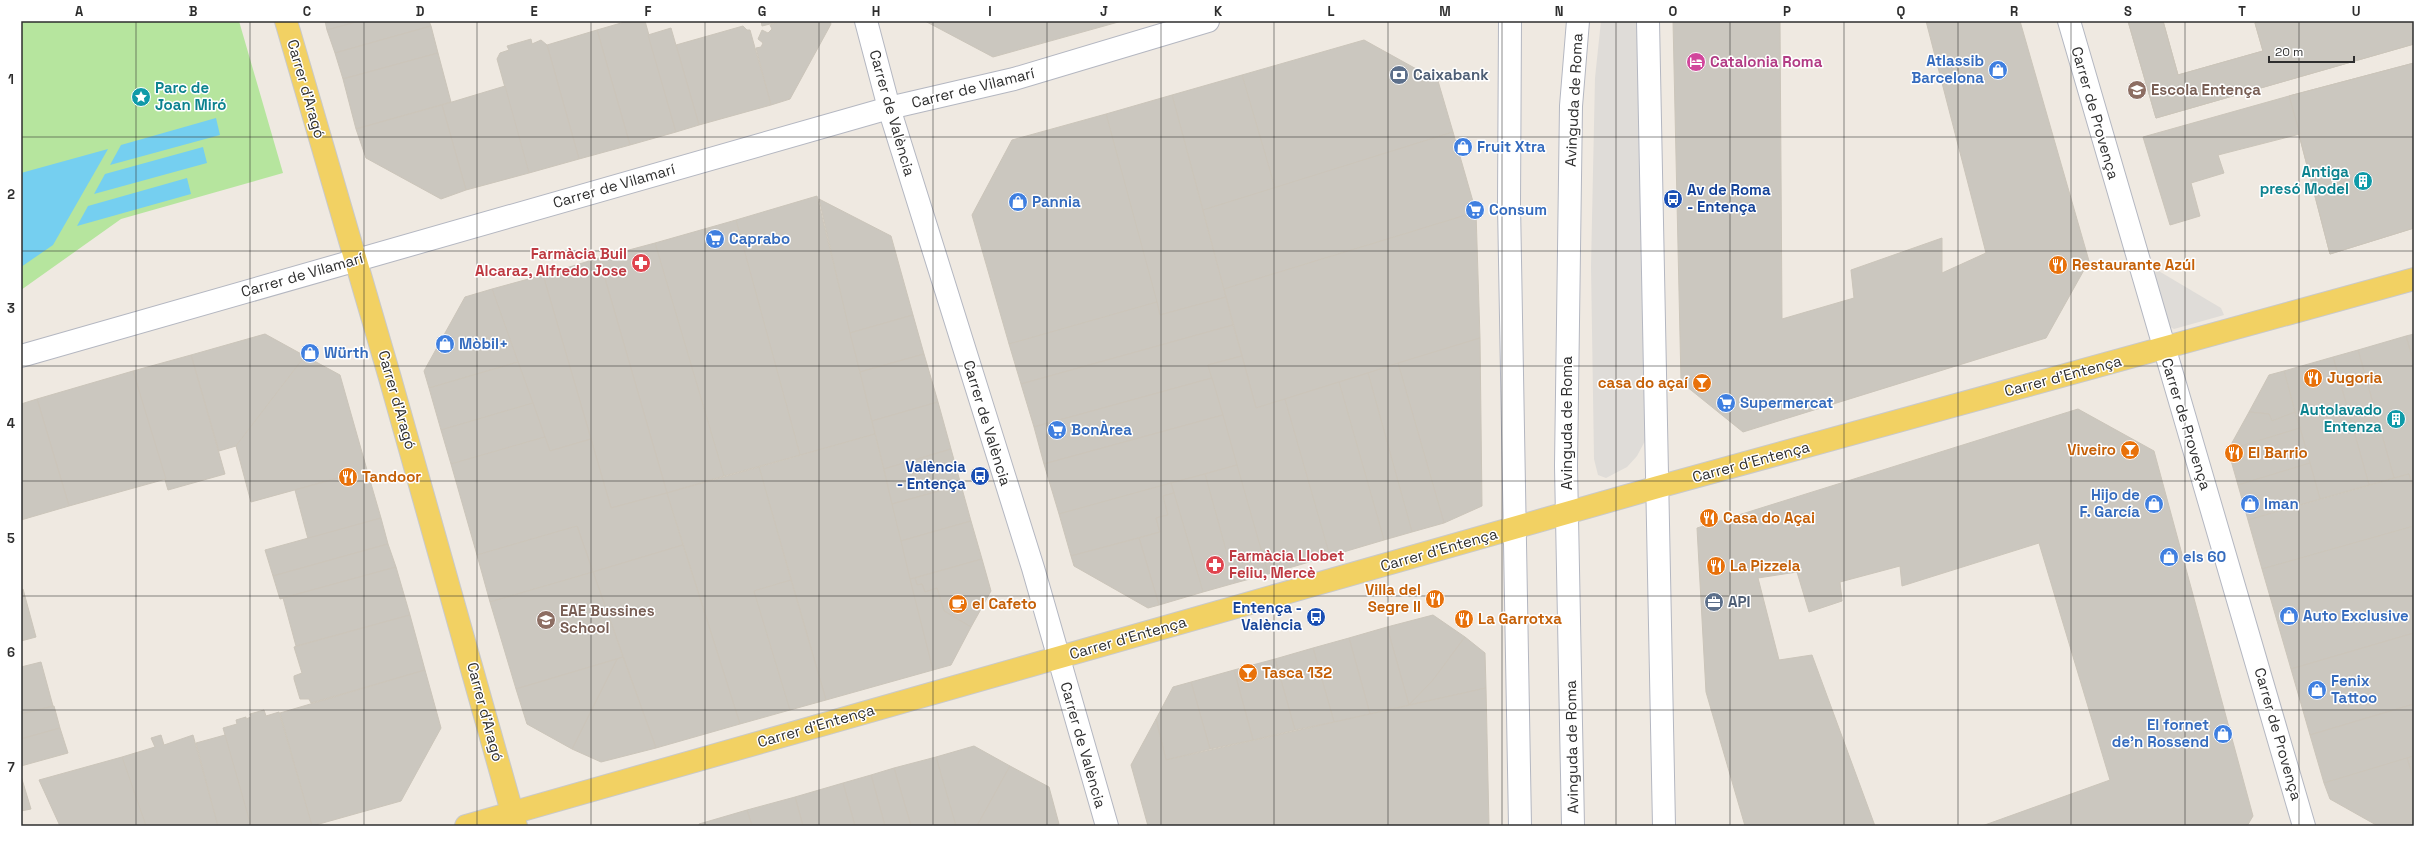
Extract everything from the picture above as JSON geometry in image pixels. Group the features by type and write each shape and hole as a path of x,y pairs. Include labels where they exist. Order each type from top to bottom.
{"main road":[{"name":"Carrer d'Aragó","path":"286,21 357,260 514,819"},
{"name":"Carrer d'Entença","path":"466,826 514,819 1058,658 1658,487 2414,279"}],"street":[{"name":"Carrer de València","path":"866,21 889,108 1031,562 1107,826"},
{"name":"Carrer de Vilamarí","path":"21,356 889,108 1014,79 1208,21"},
{"path":"1510,21 1509,204 1513,529 1520,826"},
{"name":"Avinguda de Roma","path":"1573,826 1566,466 1571,106 1578,21"},
{"path":"1648,21 1664,826"},
{"name":"Carrer de Provença","path":"2069,21 2163,348 2191,436 2304,826"}],"green space":[{"name":"Parc de Joan Miró","path":"21,21 239,21 283,173 121,219 21,290"}],"shaded area":[{"path":"1601,21 1639,21 1646,439 1637,456 1627,467 1606,478 1598,475 1594,459 1591,267 1595,78"},
{"path":"2157,270 2221,308 2224,315 2174,329 2163,323 2152,277"}],"water":[{"path":"216,118 220,135 110,165 121,145"},
{"path":"203,147 207,163 94,194 105,174"},
{"path":"108,149 53,245 21,267 21,173"},
{"path":"187,178 191,194 77,226 88,206"}],"building":[{"path":"325,21 360,21 327,30"},
{"path":"360,21 429,21 431,26 335,53 327,30"},
{"path":"628,21 645,21 676,132 630,145 597,30"},
{"path":"761,21 782,21 762,26"},
{"path":"782,21 830,21 831,24 790,99 771,105 756,48 761,47 763,43 758,39 762,30 768,33 772,29 770,25"},
{"path":"925,21 1122,21 993,57"},
{"path":"1673,21 1780,21 1782,319 1854,298 1851,270 1942,238 1942,273 1986,253 1926,21 2020,21 2089,261 2046,338 1743,432 1681,382"},
{"path":"2128,21 2163,21 2178,75 2263,51 2255,23 2259,21 2414,21 2414,44 2156,118"},
{"path":"2128,21 2163,21 2178,75 2263,51 2255,23 2259,21 2414,21 2414,44 2156,118"},
{"path":"431,26 438,53 343,79 335,53"},
{"path":"743,26 747,30 750,30 771,105 699,125 676,45"},
{"path":"671,28 699,125 676,132 648,35"},
{"path":"597,30 630,145 579,159 547,45"},
{"path":"531,39 532,44 541,40 547,45 579,159 529,173 497,59 500,53 509,50 507,46"},
{"path":"1364,40 1438,81 1453,132 1275,188 1242,75"},
{"path":"438,53 451,102 356,129 343,79"},
{"name":"Antiga presó Model","path":"2414,63 2414,228 2330,254 2289,96"},
{"name":"Antiga presó Model","path":"2414,63 2414,228 2330,254 2289,96"},
{"path":"1242,75 1275,188 1203,210 1172,95"},
{"path":"505,86 529,173 466,190 442,105"},
{"path":"1172,95 1226,297 1160,315 1106,114"},
{"path":"2289,96 2300,134 2218,155 2224,173 2191,183 2200,216 2170,225 2143,137"},
{"path":"442,105 466,190 441,199 366,158 356,129"},
{"path":"1106,114 1157,302 1009,344 972,215 1012,140"},
{"path":"1453,132 1476,212 1224,289 1203,210"},
{"path":"817,196 875,434 800,455 736,220"},
{"path":"819,199 891,236 913,315 850,333"},
{"path":"1476,212 1480,338 1256,408 1224,289"},
{"path":"736,220 800,455 724,476 655,243"},
{"path":"655,243 724,476 667,493 599,258"},
{"path":"599,258 667,493 611,508 543,275"},
{"path":"543,275 591,439 550,451 492,289"},
{"path":"492,289 518,362 429,388 424,371 465,297"},
{"path":"1226,297 1233,325 1021,384 1009,344 1157,302 1160,315"},
{"path":"913,315 924,354 860,372 850,333"},
{"path":"1233,325 1242,356 1208,365 1212,378 1034,427 1021,384"},
{"path":"265,334 305,356 236,446 219,451 191,355"},
{"path":"2414,334 2414,364 2406,336"},
{"name":"Autolavado Entenza","path":"2406,336 2414,364 2414,492 2409,474 2394,478 2358,350"},
{"path":"1480,338 1482,506 1444,523 1398,363"},
{"path":"2358,350 2394,478 2369,485 2333,357"},
{"path":"924,354 938,402 872,421 860,372"},
{"path":"191,355 225,474 168,490 133,371"},
{"path":"305,356 340,375 367,470 251,502 236,446"},
{"path":"1242,356 1256,408 1285,399 1330,556 1268,574 1208,365"},
{"path":"2333,357 2369,485 2320,499 2284,371"},
{"path":"518,362 533,403 441,430 429,388"},
{"path":"1398,363 1444,523 1412,532 1368,373"},
{"path":"133,371 166,479 69,506 37,399"},
{"path":"2284,371 2295,412 2272,421 2269,414 2249,412 2269,375"},
{"path":"1368,373 1412,532 1384,540 1339,382"},
{"path":"1212,378 1223,415 1044,464 1034,427"},
{"path":"1339,382 1384,540 1330,556 1285,399"},
{"path":"37,399 69,506 21,520 21,404"},
{"path":"938,402 951,449 884,469 872,421"},
{"path":"533,403 545,437 451,464 441,430"},
{"path":"2078,409 2154,451 2253,816 2247,826 1982,826 2110,780 2039,543 1902,586 1900,566 1840,582 1842,601 1809,612 1797,572 1758,578 1779,660 1812,655 1875,826 1745,826 1706,692 1697,528"},
{"path":"2249,412 2269,414 2272,421 2295,412 2300,428 2228,450"},
{"path":"1223,415 1237,465 1059,514 1044,464"},
{"path":"2300,428 2310,463 2238,485 2228,450"},
{"path":"875,434 933,670 826,700 759,467"},
{"path":"545,437 550,451 591,439 611,508 667,493 683,545 593,572 577,526 477,555 451,464"},
{"path":"951,449 961,485 892,504 884,469"},
{"path":"2310,463 2320,499 2248,520 2238,485"},
{"path":"1237,465 1268,574 1235,583 1205,474"},
{"path":"759,467 791,580 754,591 790,710 740,724 667,493"},
{"path":"367,470 381,518 308,539 295,490"},
{"path":"1205,474 1235,583 1203,592 1171,483"},
{"path":"2409,474 2414,492 2414,526 2262,569 2248,520"},
{"path":"1171,483 1174,493 1163,496 1168,515 1156,518 1160,532 1071,556 1059,514"},
{"path":"961,485 971,521 901,541 892,504"},
{"path":"1174,493 1203,592 1159,605 1139,538 1160,532 1156,518 1168,515 1163,496"},
{"path":"381,518 388,544 273,576 265,550"},
{"path":"971,521 982,559 910,579 901,541"},
{"path":"577,526 593,572 490,602 477,555"},
{"path":"2414,526 2414,633 2291,669 2262,569"},
{"path":"1139,538 1159,605 1148,608 1074,566 1071,556"},
{"path":"388,544 396,567 280,599 273,576"},
{"path":"683,545 740,724 656,748 593,572"},
{"path":"982,559 991,591 971,627 944,611 937,588 925,592 922,584 917,585 915,578"},
{"path":"396,567 410,615 296,646 283,598"},
{"path":"593,572 623,657 516,689 490,602"},
{"path":"915,578 917,585 922,584 925,592 937,588 944,611 971,627 951,665 933,670 910,579"},
{"path":"791,580 826,700 790,710 754,591"},
{"path":"23,589 36,637 21,641 21,590"},
{"path":"410,615 425,670 311,703 309,699 300,699 294,676 302,673 294,647"},
{"path":"1433,615 1465,637 1433,680 1409,705 1387,627"},
{"path":"1387,627 1409,705 1370,714 1349,638"},
{"path":"2414,633 2414,704 2310,735 2291,669"},
{"path":"1465,637 1485,653 1486,688 1409,705 1433,680"},
{"path":"1349,638 1370,714 1334,722 1313,648"},
{"path":"1313,648 1334,722 1295,730 1275,659"},
{"path":"623,657 656,748 601,762 572,749 617,659"},
{"path":"617,659 572,749 527,724 516,689"},
{"path":"1275,659 1295,730 1253,740 1234,670"},
{"path":"41,662 53,706 21,714 21,667"},
{"path":"425,670 441,728 401,801 312,826 280,713"},
{"path":"1234,670 1253,740 1210,749 1191,682"},
{"path":"1191,682 1210,749 1166,760 1156,719 1173,687"},
{"path":"1486,688 1489,826 1148,826 1131,765 1156,719 1166,760"},
{"path":"2414,704 2414,756 2324,783 2310,735"},
{"path":"54,706 60,728 21,739 21,714"},
{"path":"264,710 266,716 279,712 312,826 251,826 223,728 237,724 236,720 246,717 246,719 251,717 250,714"},
{"path":"60,728 68,753 21,766 21,739"},
{"path":"161,735 164,745 193,735 218,826 146,826 122,757 155,747 151,738"},
{"path":"225,735 251,826 218,826 196,743"},
{"path":"974,746 1010,766 977,826 956,826 936,757"},
{"path":"2414,756 2414,781 2407,758"},
{"path":"122,757 146,826 60,826 39,780"},
{"path":"936,757 956,826 911,826 894,768"},
{"path":"2407,758 2414,781 2414,826 2378,826 2330,799 2324,783"},
{"path":"1010,766 1049,787 1059,824 1051,826 977,826"},
{"path":"894,768 911,826 885,826 871,775"},
{"path":"871,775 885,826 855,826 843,783"},
{"path":"21,776 31,809 21,811"},
{"path":"843,783 855,826 803,826 795,797"},
{"path":"795,797 803,826 752,826 747,810"},
{"path":"747,810 752,826 699,826 699,824"}],"place":[{"name":"Catalonia Roma","path":"1696,62"},
{"name":"Atlassib Barcelona","path":"1998,70"},
{"name":"Caixabank","path":"1399,75"},
{"name":"Escola Entença","path":"2137,90"},
{"name":"Parc de Joan Miró","path":"141,97"},
{"name":"Fruit Xtra","path":"1463,147"},
{"name":"Antiga presó Model","path":"2363,181"},
{"name":"Av de Roma - Entença","path":"1673,199"},
{"name":"Pannia","path":"1018,202"},
{"name":"Consum","path":"1475,210"},
{"name":"Caprabo","path":"715,239"},
{"name":"Farmàcia Buil Alcaraz, Alfredo Jose","path":"641,263"},
{"name":"Restaurante Azúl","path":"2058,265"},
{"name":"Mòbil+","path":"445,344"},
{"name":"Würth","path":"310,353"},
{"name":"Jugoria","path":"2313,378"},
{"name":"casa do açaí","path":"1702,383"},
{"name":"Supermercat","path":"1726,403"},
{"name":"Autolavado Entenza","path":"2396,419"},
{"name":"BonÀrea","path":"1057,430"},
{"name":"Viveiro","path":"2130,450"},
{"name":"El Barrio","path":"2234,453"},
{"name":"València - Entença","path":"980,476"},
{"name":"Tandoor","path":"348,477"},
{"name":"Hijo de F. García","path":"2154,504"},
{"name":"Iman","path":"2250,504"},
{"name":"Casa do Açai","path":"1709,518"},
{"name":"els 60","path":"2169,557"},
{"name":"Farmàcia Llobet Feliu, Mercè","path":"1215,565"},
{"name":"La Pizzela","path":"1716,566"},
{"name":"Villa del Segre II","path":"1435,599"},
{"name":"API","path":"1714,602"},
{"name":"el Cafeto","path":"958,604"},
{"name":"Auto Exclusive","path":"2289,616"},
{"name":"Entença - València","path":"1316,617"},
{"name":"La Garrotxa","path":"1464,619"},
{"name":"EAE Bussines School","path":"546,620"},
{"name":"Tasca 132","path":"1248,673"},
{"name":"Fenix Tattoo","path":"2317,690"},
{"name":"El fornet de'n Rossend","path":"2223,734"}]}
